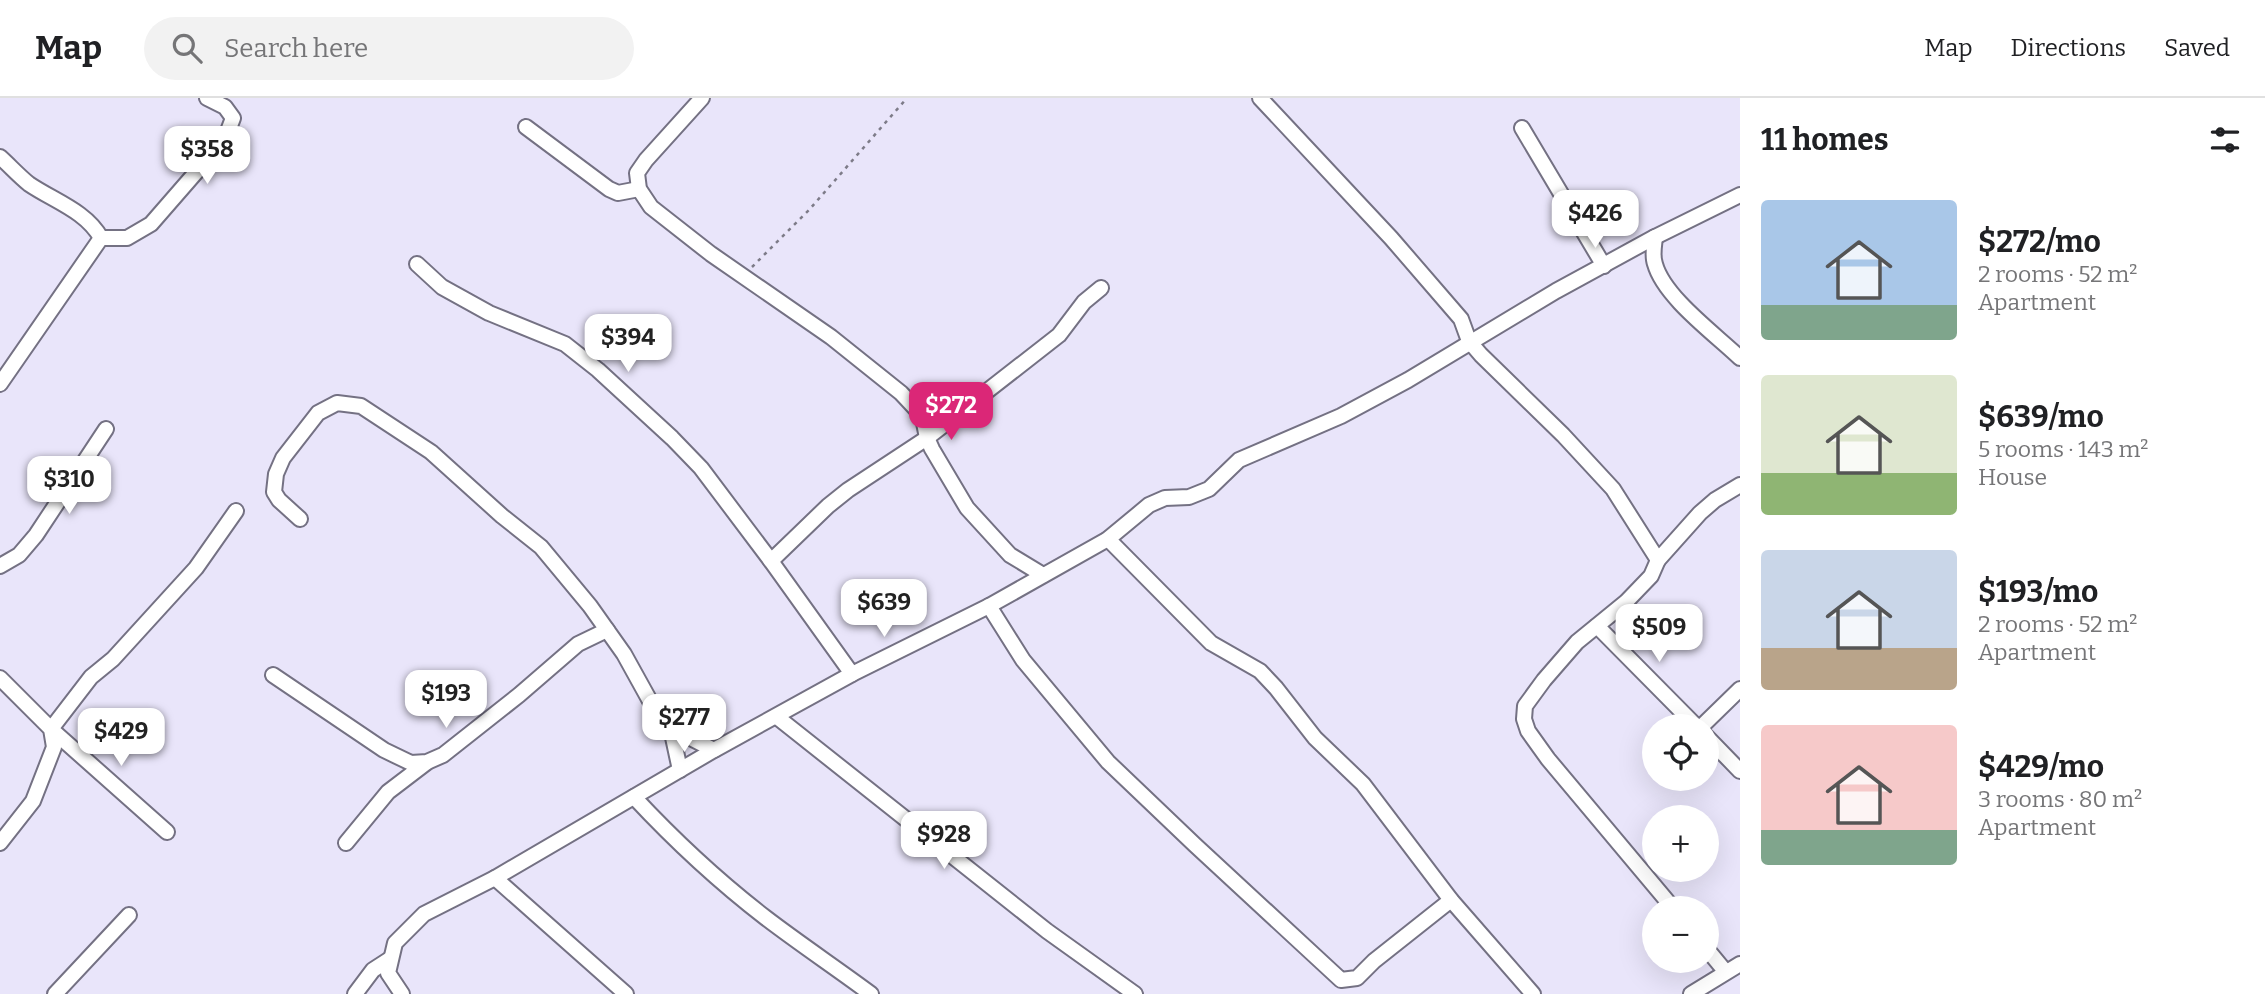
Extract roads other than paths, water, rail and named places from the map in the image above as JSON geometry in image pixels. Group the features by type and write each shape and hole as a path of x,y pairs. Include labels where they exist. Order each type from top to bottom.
{"street":[{"path":"100,238 127,238 151,224 225,139 233,118 225,107 207,98"},
{"path":"702,98 646,160 638,173 639,189 651,207 710,254 831,337 901,393 916,409 924,423 927,438 967,508 1010,555 1043,575"},
{"path":"1260,98 1391,238 1461,319 1469,341 1494,371 1563,435 1613,489 1658,560"},
{"path":"526,127 609,190 618,193 639,189"},
{"path":"1522,128 1604,266"},
{"path":"0,157 28,183 81,216 100,238"},
{"path":"402,994 388,972 390,959 395,943 424,914 495,878 714,750 852,674 989,606 1108,539 1149,505 1165,498 1189,497 1209,489 1239,460 1341,416 1408,380 1556,291 1740,195"},
{"path":"1655,237 1653,261 1659,277 1670,293 1740,358"},
{"path":"1,378 100,238"},
{"path":"417,264 442,287 489,313 565,344 598,370 672,438 701,468 852,674"},
{"path":"771,561 848,490 927,438 1059,335 1084,302 1101,288"},
{"path":"300,519 274,492 276,474 283,458 318,413 337,403 361,406 431,452 541,547 590,606 624,654 650,701 671,727 714,750"},
{"path":"0,566 19,555 36,535 106,429"},
{"path":"1663,896 1548,759 1528,731 1524,719 1525,706 1577,642 1626,602 1651,576 1658,560 1707,506 1740,485"},
{"path":"0,843 33,801 54,747 51,729 91,677 113,659 196,568 236,510"},
{"path":"1108,539 1211,643 1260,671 1276,688 1315,738 1363,783 1451,900 1533,994"},
{"path":"989,606 1023,660 1108,762 1341,980 1357,978 1374,961 1451,900"},
{"path":"1597,626 1684,714"},
{"path":"346,844 388,792 427,762 443,755 465,738 578,644 607,630"},
{"path":"273,675 384,750 411,763 427,762"},
{"path":"0,678 51,729 167,832"},
{"path":"1714,714 1740,689"},
{"path":"777,717 1047,931 1135,994"},
{"path":"671,727 680,770"},
{"path":"1719,749 1740,771"},
{"path":"634,797 719,880 767,919 871,994"},
{"path":"495,878 626,994"},
{"path":"55,994 129,915"},
{"path":"355,994 373,970 390,959"},
{"path":"1719,964 1725,971"},
{"path":"1691,994 1740,964"}]}
